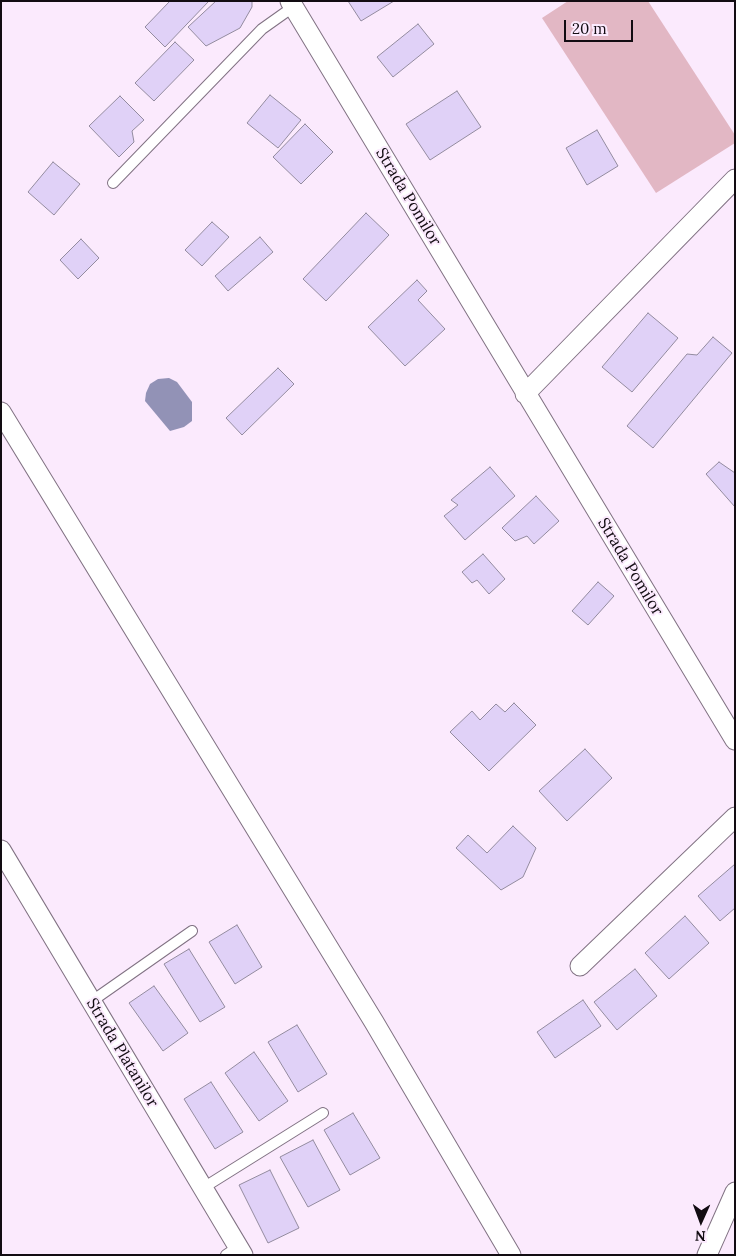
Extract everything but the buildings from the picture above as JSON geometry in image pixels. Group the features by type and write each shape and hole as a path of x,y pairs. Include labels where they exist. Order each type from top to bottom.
{"street":[{"name":"Strada Pomilor","path":"291,4 735,740"},
{"path":"525,394 735,179"},
{"path":"1,412 374,1022 511,1255"},
{"path":"580,966 735,817"},
{"name":"Strada Platanilor","path":"1,850 203,1188 236,1252"},
{"path":"706,1255 735,1192"}],"lane":[{"path":"113,183 262,29 291,4"},
{"path":"92,1001 192,931"},
{"path":"203,1188 323,1113"}],"shaded area":[{"path":"568,1 648,1 735,135 735,143 656,193 542,18"}],"water":[{"path":"169,378 177,382 192,402 192,421 184,427 170,431 145,401 150,384 158,379"}]}
